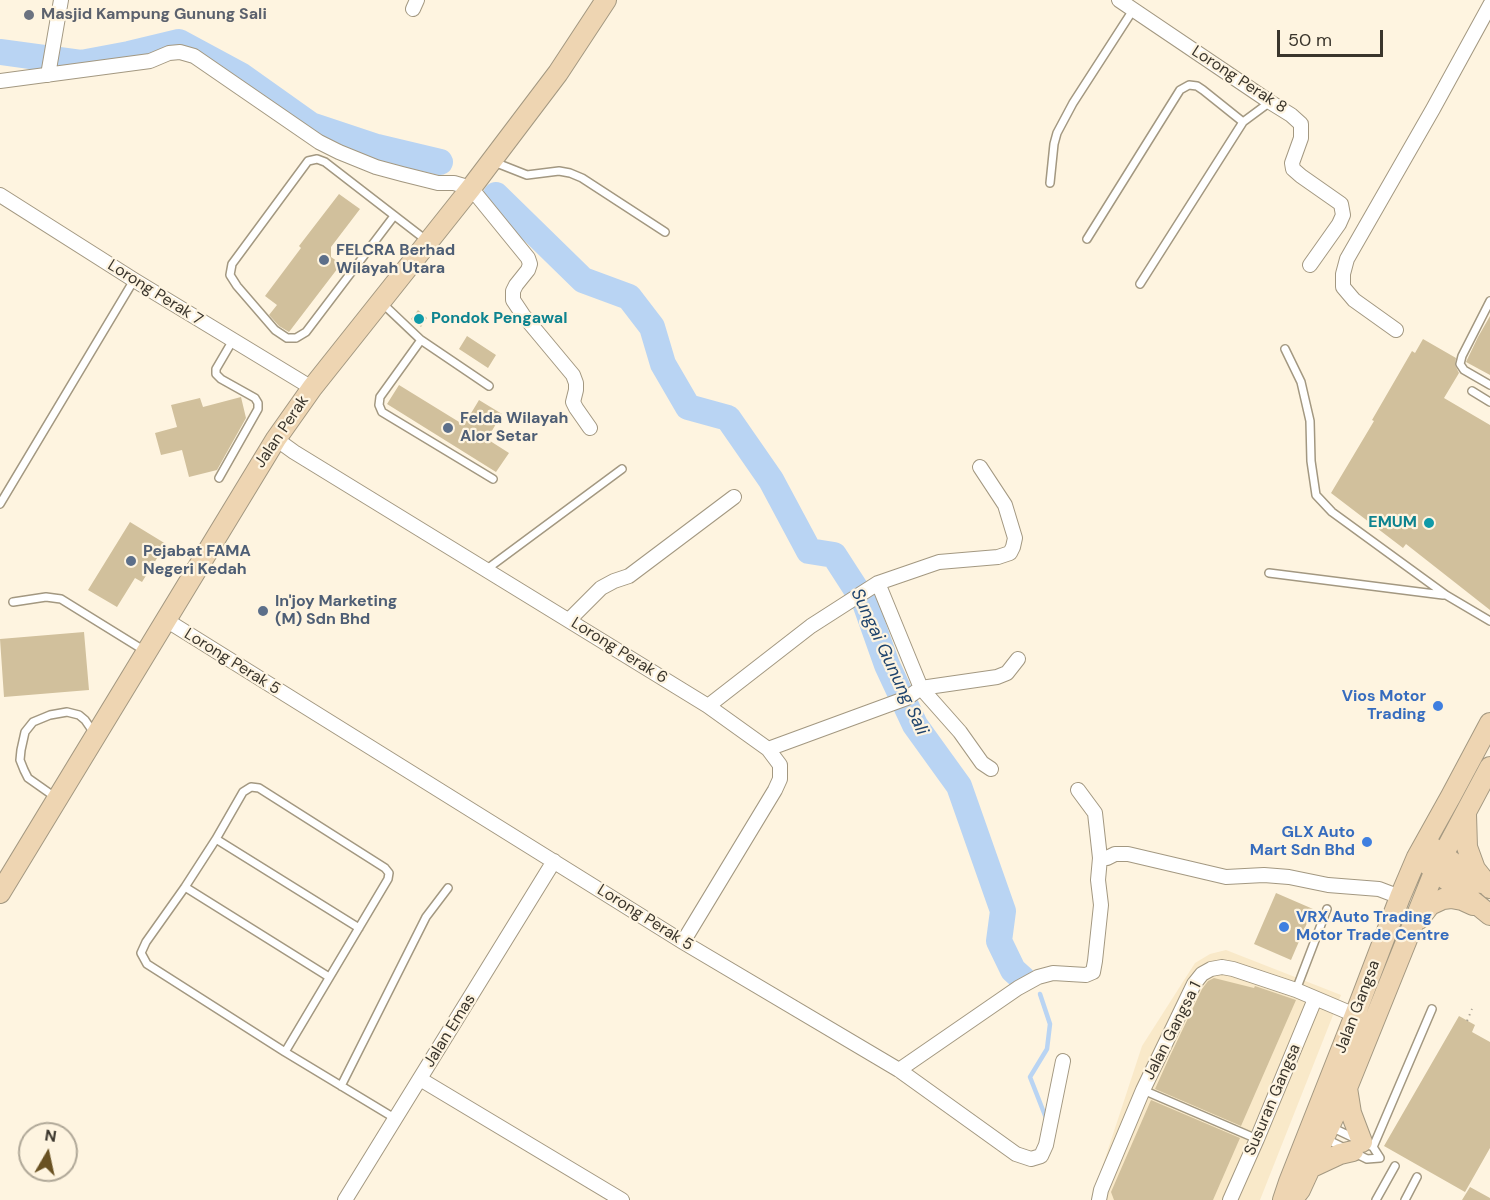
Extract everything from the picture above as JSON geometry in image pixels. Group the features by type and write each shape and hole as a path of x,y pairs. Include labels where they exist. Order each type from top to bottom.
{"main road":[{"name":"Jalan Perak","path":"0,893 276,439 312,388 471,188 558,73 606,0"},
{"name":"Jalan Gangsa","path":"1292,1200 1300,1190 1310,1168 1319,1129 1355,1016 1400,897 1421,849 1490,723"},
{"name":"Jalan Gangsa","path":"1283,1200 1319,1129 1347,1088 1439,862 1490,767"},
{"path":"1466,812 1467,847 1488,900"},
{"path":"1421,849 1488,900"},
{"path":"1412,927 1430,905 1443,899 1488,900"},
{"path":"1310,1168 1362,1147 1351,1113 1347,1088"}],"street":[{"path":"50,64 61,0"},
{"name":"Lorong Perak 8","path":"1119,0 1291,115 1301,124 1301,138 1292,163 1293,169 1341,204 1342,215 1339,224 1310,265"},
{"path":"1396,330 1354,300 1343,287 1343,274 1347,259 1490,5"},
{"path":"0,81 50,64 150,61 169,53 180,52 194,56 319,142 339,152 376,167 438,183 454,183 471,188 528,258 530,264 528,270 516,285 513,300 573,375 576,382 573,402 590,428"},
{"name":"Lorong Perak 7","path":"0,195 312,388"},
{"name":"Lorong Perak 6","path":"276,439 708,706 768,749 780,765 780,779 683,942"},
{"path":"708,706 811,626 878,583 939,562 998,557 1010,553 1015,538 1005,505 980,467"},
{"path":"569,620 601,588 629,576 734,497"},
{"path":"878,583 921,688 960,732 982,763 991,769"},
{"name":"Lorong Perak 5","path":"166,620 683,942 899,1070 1017,1154 1031,1159 1041,1156 1046,1145 1063,1061"},
{"path":"768,749 907,698 921,688 1007,674 1018,659"},
{"path":"899,1070 1018,988 1038,977 1053,973 1086,975 1093,972 1101,905 1098,880 1100,858 1095,813 1078,790"},
{"path":"1100,858 1107,858 1115,854 1128,854 1226,878 1264,875 1289,877 1328,885 1379,889 1400,897"},
{"name":"Jalan Emas","path":"345,1200 554,861"},
{"name":"Jalan Gangsa 1","path":"1099,1200 1101,1190 1143,1090 1194,984 1202,974 1222,967 1233,969 1296,990 1355,1016"},
{"name":"Susuran Gangsa","path":"1230,1200 1315,999"},
{"path":"420,1079 622,1200"}],"lane":[{"path":"1050,183 1054,144 1058,133 1073,103 1133,10"},
{"path":"1087,239 1180,90 1189,84 1197,86 1243,122"},
{"path":"1140,284 1243,122 1270,102"},
{"path":"394,216 306,332 296,338 286,338 275,330 230,275 232,264 308,161 316,159 325,162 428,241"},
{"path":"492,160 521,174 559,171 576,175 665,232"},
{"path":"0,504 134,280"},
{"path":"380,301 421,340 489,386"},
{"path":"1490,301 1460,364 1464,370 1490,385"},
{"path":"219,478 258,410 255,398 221,380 216,374 216,369 233,340"},
{"path":"421,340 380,397 379,405 382,412 493,479"},
{"path":"1285,349 1301,382 1310,421 1311,461 1316,495 1332,512 1446,596 1490,621"},
{"path":"1472,391 1490,402"},
{"path":"487,569 622,469"},
{"path":"1269,573 1446,596"},
{"path":"13,602 46,597 61,600 147,653"},
{"path":"57,798 28,778 24,770 20,760 25,732 33,722 50,715 67,712 85,720 96,735"},
{"path":"285,1052 388,879 389,873 385,868 260,788 251,787 243,792 216,839 146,942 141,953 147,964 285,1052 396,1119"},
{"path":"216,839 358,928"},
{"path":"185,887 329,977"},
{"path":"341,1086 426,917 448,888"},
{"path":"1296,990 1328,909"},
{"path":"1362,1147 1432,1009"},
{"path":"1143,1090 1257,1139"},
{"path":"1319,1129 1362,1147"},
{"path":"1319,1129 1362,1147"},
{"path":"1376,1200 1395,1166"},
{"path":"1405,1200 1417,1177"}],"path":[{"path":"1467,1021 1472,1009"}],"shaded area":[{"path":"1226,950 1341,995 1260,1200 1095,1200 1096,1186 1142,1046 1195,963 1210,954"}],"building":[{"name":"FELCRA Berhad Wilayah Utara","path":"339,194 360,209 331,247 331,257 341,264 289,332 279,326 269,315 277,305 265,296 301,248 299,246"},
{"name":"Pondok Pengawal","path":"418,310 427,318 421,327 411,319"},
{"path":"1490,316 1490,375 1466,362"},
{"path":"467,336 496,355 488,368 459,349"},
{"name":"EMUM","path":"1423,339 1456,358 1455,365 1459,373 1444,398 1490,425 1490,610 1406,544 1403,548 1331,493 1412,351 1415,353"},
{"name":"Felda Wilayah Alor Setar","path":"399,385 464,425 479,400 502,414 487,439 509,453 496,472 387,404"},
{"path":"241,397 246,418 217,470 189,477 182,450 161,455 155,433 177,427 171,405 200,398 203,407"},
{"name":"Pejabat FAMA Negeri Kedah","path":"130,522 166,544 142,582 135,578 117,607 88,590"},
{"path":"84,632 89,690 4,697 0,639"},
{"name":"VRX Auto Trading Motor Trade Centre","path":"1276,893 1313,909 1291,960 1254,944"},
{"path":"1214,978 1254,988 1255,986 1296,1000 1241,1126 1155,1089 1202,989 1208,981"},
{"path":"1459,1016 1475,1025 1472,1032 1490,1042 1490,1148 1465,1192 1384,1146"},
{"path":"1151,1100 1240,1138 1213,1200 1114,1200 1111,1192"},
{"path":"1470,1187 1490,1198 1490,1200 1462,1200"}],"waterway":[{"name":"Sungai Gunung Sali","path":"0,52 81,63 179,42 242,76 311,125 377,147 440,162"},
{"name":"Sungai Gunung Sali","path":"496,195 583,280 629,297 652,327 663,364 688,407 728,418 771,480 809,551 834,555 865,603 887,665 915,725 959,786 1003,911 999,941 1013,970 1023,979"},
{"path":"1040,994 1050,1024 1047,1049 1030,1077 1046,1118"}],"place":[{"name":"Masjid Kampung Gunung Sali","path":"29,15"},
{"name":"FELCRA Berhad Wilayah Utara","path":"324,260"},
{"name":"Pondok Pengawal","path":"419,319"},
{"name":"Felda Wilayah Alor Setar","path":"448,428"},
{"name":"EMUM","path":"1429,523"},
{"name":"Pejabat FAMA Negeri Kedah","path":"131,561"},
{"name":"In'joy Marketing (M) Sdn Bhd","path":"263,611"},
{"name":"Vios Motor Trading","path":"1438,706"},
{"name":"GLX Auto Mart Sdn Bhd","path":"1367,842"},
{"name":"VRX Auto Trading Motor Trade Centre","path":"1284,927"}]}
